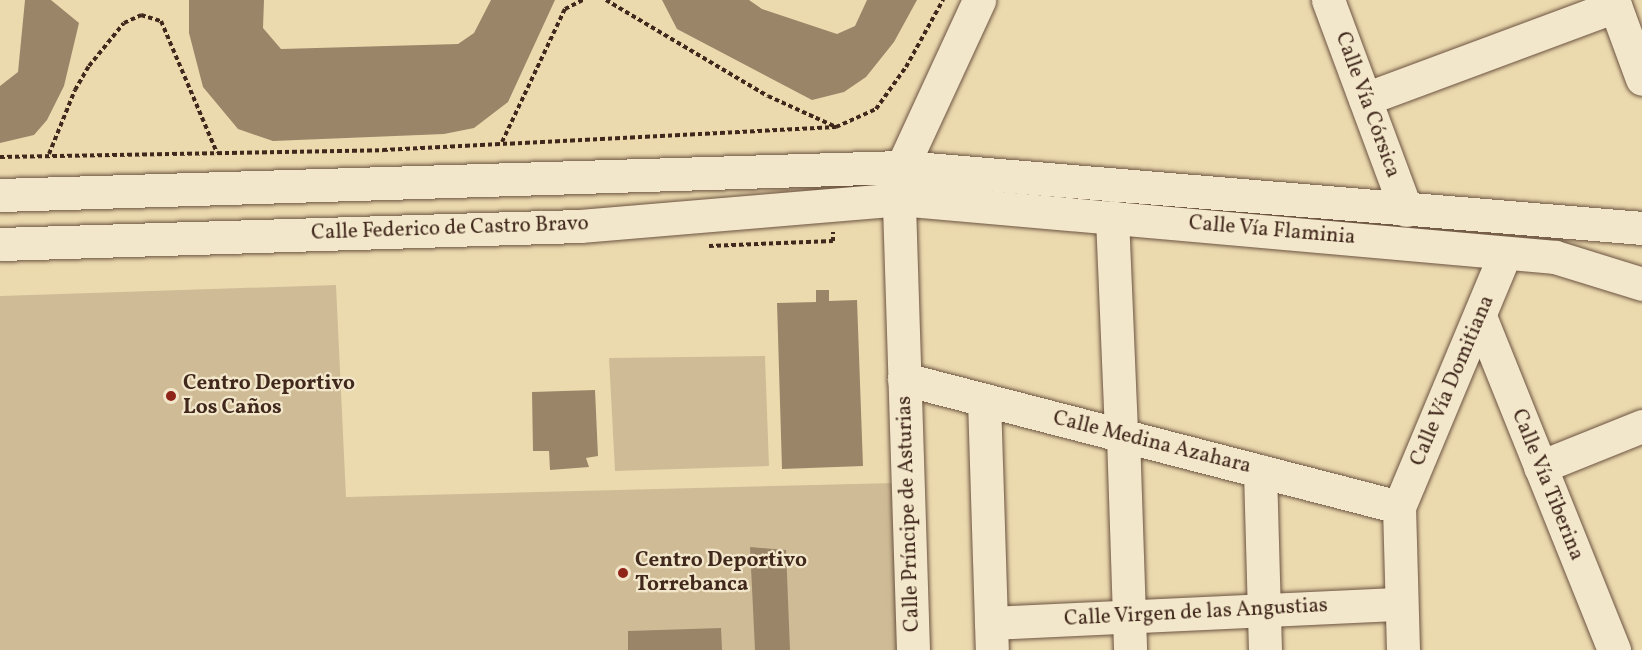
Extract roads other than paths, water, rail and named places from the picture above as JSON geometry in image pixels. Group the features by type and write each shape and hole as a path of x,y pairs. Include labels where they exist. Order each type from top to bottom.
{"street":[{"path":"0,195 900,183 979,0"},
{"name":"Calle Vía Córsica","path":"1328,0 1406,210"},
{"path":"1365,99 1614,3 1642,79"},
{"name":"Calle Vía Flaminia","path":"900,183 1406,210 1642,228"},
{"name":"Calle Vía Flaminia","path":"900,183 1112,217 1555,257 1642,284"},
{"name":"Calle Federico de Castro Bravo","path":"0,244 580,226 900,183"},
{"name":"Calle Príncipe de Asturias","path":"900,183 913,650"},
{"path":"1112,217 1130,650"},
{"name":"Calle Vía Domitiana","path":"1400,507 1481,319 1505,254"},
{"name":"Calle Vía Tiberina","path":"1481,319 1614,650"},
{"name":"Calle Medina Azahara","path":"904,379 1400,507"},
{"path":"984,400 991,636"},
{"path":"1540,467 1642,426"},
{"path":"1260,471 1265,650"},
{"path":"1400,507 1408,634"},
{"name":"Calle Virgen de las Angustias","path":"991,636 1129,615 1264,608 1408,634"}],"place":[{"name":"Centro Deportivo Los Caños","path":"171,396"},
{"name":"Centro Deportivo Torrebanca","path":"623,573"}]}
